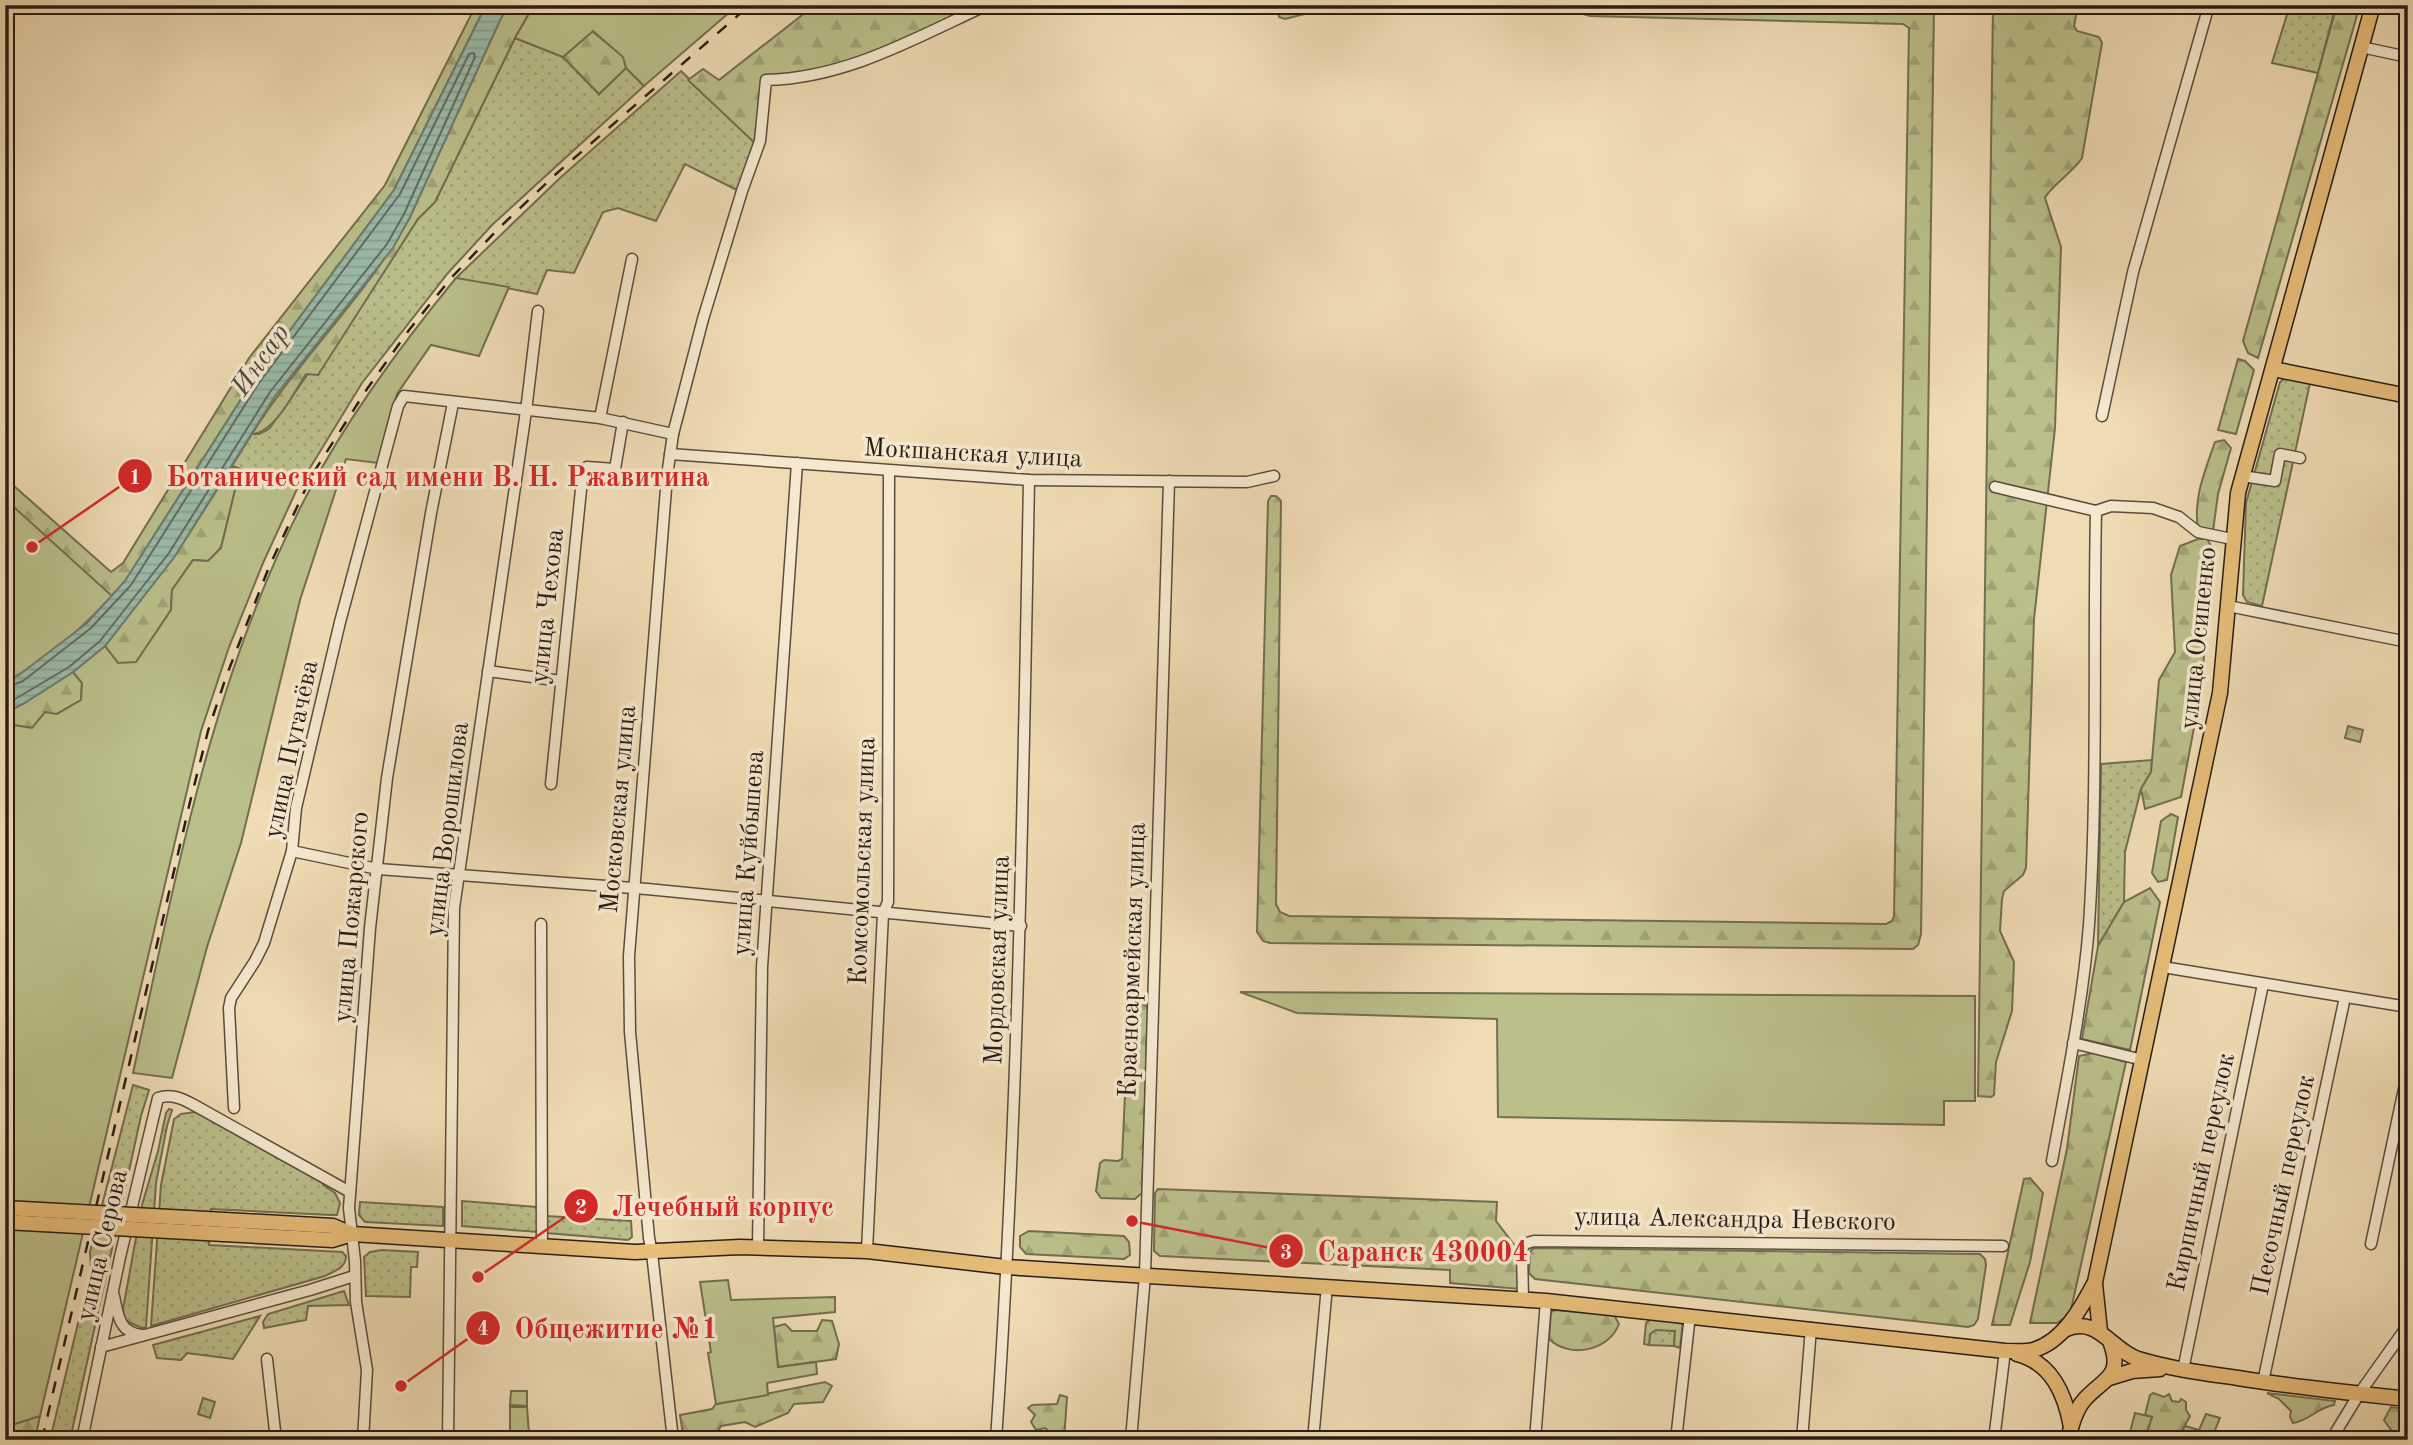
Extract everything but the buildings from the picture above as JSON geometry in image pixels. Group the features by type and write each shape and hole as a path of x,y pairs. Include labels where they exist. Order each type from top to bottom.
{"main road":[{"name":"улица Осипенко","path":"2095,1282 2220,693 2235,506 2373,5"},
{"path":"2273,369 2408,396"},
{"path":"5,1208 225,1227 332,1240 352,1234 652,1253 758,1247 867,1251 1006,1267 1546,1301 2005,1351 2027,1356 2074,1392 2094,1390"},
{"path":"5,1222 225,1227"},
{"path":"2095,1282 2100,1331"},
{"path":"2070,1433 2067,1407 2054,1379 2047,1354 2057,1335 2079,1310 2095,1282"},
{"path":"2005,1351 2035,1349 2076,1325 2085,1325 2100,1331 2111,1343 2133,1357 2183,1370 2408,1399"},
{"path":"2109,1378 2115,1359 2111,1343"},
{"path":"2070,1433 2079,1407 2109,1378 2149,1369 2183,1370"}],"street":[{"name":"Московская улица","path":"673,1440 648,1224 630,1032 628,979 632,888 673,434 703,319 760,141 766,80 819,75 852,66 987,5"},
{"path":"2102,416 2133,272 2209,5"},
{"path":"2361,47 2408,57"},
{"path":"600,418 632,259"},
{"name":"улица Ворошилова","path":"448,1440 454,908 538,311"},
{"name":"улица Пугачёва","path":"234,1108 229,1007 231,998 256,961 264,943 292,851 296,808 340,622 398,406 404,396 453,403"},
{"path":"453,403 600,418 673,434"},
{"name":"улица Пожарского","path":"363,1440 367,1370 356,1302 350,1192 370,928 387,778 431,513 453,403"},
{"name":"улица Чехова","path":"551,784 583,470 587,467 615,469 623,422"},
{"name":"Мокшанская улица","path":"670,454 1028,480 1247,482 1274,476"},
{"path":"2242,476 2275,481 2280,454 2300,458"},
{"name":"улица Куйбышева","path":"758,1247 762,967 797,463"},
{"name":"Комсомольская улица","path":"867,1251 883,913 888,902 889,471"},
{"name":"Мордовская улица","path":"996,1440 1021,926 1028,480"},
{"name":"Красноармейская улица","path":"1132,1440 1145,1275 1169,481"},
{"path":"1995,487 2096,511 2111,506 2153,508 2179,517 2198,532 2232,539"},
{"path":"2052,1161 2073,1043 2088,928 2093,837 2096,511"},
{"path":"2228,606 2408,642"},
{"path":"488,671 561,681"},
{"path":"292,851 378,869 632,888 1021,926"},
{"path":"541,923 542,1245"},
{"path":"2162,967 2408,1007"},
{"name":"Кирпичный переулок","path":"2183,1370 2263,984"},
{"name":"Песочный переулок","path":"2263,1382 2345,997"},
{"path":"2073,1043 2143,1060"},
{"path":"2371,1244 2408,1070"},
{"name":"улица Серова","path":"82,1440 158,1098 180,1098 350,1192"},
{"name":"улица Александра Невского","path":"1523,1299 1522,1250 1524,1244 1534,1241 2003,1246"},
{"path":"101,1347 354,1276"},
{"path":"1313,1440 1327,1286"},
{"path":"113,1292 122,1328 135,1334 148,1335"},
{"path":"1535,1440 1546,1301"},
{"path":"1676,1440 1690,1315"},
{"path":"2332,1440 2359,1394 2408,1325"},
{"path":"1802,1440 1811,1328"},
{"path":"96,1371 109,1352 125,1341"},
{"path":"1994,1440 2005,1351"},
{"path":"267,1359 276,1440"}],"green space":[{"path":"476,5 486,5 394,190 254,379 125,581 87,623 5,682 5,478 111,572 123,563 249,358 385,185"},
{"path":"510,5 534,5 515,38 435,202 418,219 318,375 306,374 276,420 260,432 252,434 290,379 354,300 393,246 410,217 501,18"},
{"path":"534,5 738,5 644,86 626,68 623,57 593,31 563,57 515,38"},
{"path":"815,5 992,5 850,69 767,85 757,145 688,80 703,69 719,80"},
{"path":"1277,5 1340,5 1285,19 1279,17"},
{"path":"1579,5 1934,5 1921,934 1918,945 1913,949 1270,943 1263,941 1257,932 1268,501 1271,496 1276,496 1281,501 1276,904 1280,912 1289,916 1886,924 1892,921 1894,916 1909,28 1903,24 1590,16 1583,14"},
{"path":"1993,5 2078,5 2074,26 2077,31 2099,37 2102,43 2082,158 2045,198 2061,247 2055,428 2034,619 2026,868 2023,875 2004,891 2002,899 2000,931 2014,962 2012,1011 1996,1062 1994,1095 1991,1097 1978,1096"},
{"path":"2290,5 2336,5 2318,73 2272,63"},
{"path":"2337,5 2360,5 2258,358 2248,353 2243,341"},
{"path":"592,31 624,57 626,68 599,94 563,57"},
{"path":"515,38 563,57 599,94 626,68 644,86 492,225 448,273 362,383 297,489 232,466 252,434 269,429 418,218 435,202"},
{"path":"681,71 757,145 739,191 685,164 656,221 618,208 603,212 574,273 547,270 537,294 456,278 560,178"},
{"path":"456,278 509,287 479,356 431,345 397,394 378,463 346,459 300,600 241,843 207,947 172,1078 133,1073 201,776 222,702 247,630 276,560 325,462 396,355"},
{"path":"2238,359 2245,361 2254,370 2236,434 2218,430"},
{"path":"2285,378 2310,383 2262,606 2247,602 2243,595 2246,503 2280,382"},
{"path":"2224,440 2231,448 2218,494 2213,531 2198,529 2197,506 2204,474 2215,442"},
{"path":"232,466 236,486 221,548 208,561 193,560 172,590 171,610 136,663 118,663 105,646 175,556"},
{"path":"232,466 297,489 229,647 201,731 40,1416 5,1427 5,729 13,725 32,728 45,712 57,714 81,700 82,683 73,672 105,646 118,663 136,662 171,610 172,590 193,560 208,561 221,548 236,486"},
{"path":"5,499 112,596 62,644 35,665 5,682"},
{"path":"2198,539 2207,539 2211,546 2202,685 2181,797 2145,809 2141,789 2151,772 2159,680 2175,652 2171,575 2180,546"},
{"path":"73,672 82,683 81,700 32,728 13,725 5,729 5,713"},
{"path":"2348,726 2363,730 2360,742 2345,738"},
{"path":"2152,760 2151,772 2141,789 2125,852 2124,902 2098,946 2101,764"},
{"path":"2171,814 2178,817 2167,880 2158,882 2152,873 2161,821"},
{"path":"2150,888 2160,902 2130,1050 2082,1039 2098,946 2124,902"},
{"path":"1240,992 1975,996 1975,1101 1944,1101 1944,1125 1498,1117 1497,1019 1297,1013"},
{"path":"1134,1004 1148,1008 1142,1193 1135,1199 1101,1198 1096,1191 1100,1163 1104,1160 1122,1159 1129,1010"},
{"path":"2093,1053 2126,1062 2070,1314 2057,1323 2030,1323 2067,1149 2079,1056"},
{"path":"133,1085 149,1090 70,1440 50,1440 91,1269 90,1252"},
{"path":"169,1109 172,1110 156,1183 146,1327 142,1328 124,1320 123,1309 142,1205"},
{"path":"195,1112 323,1183 335,1193 340,1203 337,1215 211,1209 209,1245 342,1252 346,1256 339,1269 325,1276 151,1326 161,1185 174,1119 181,1114"},
{"path":"2030,1178 2043,1193 2030,1262 2010,1325 1992,1325 2024,1179"},
{"path":"1158,1189 1497,1202 1496,1221 1519,1251 1520,1289 1450,1283 1450,1270 1160,1256 1154,1251 1155,1193"},
{"path":"462,1201 537,1207 538,1232 462,1226"},
{"path":"360,1202 443,1207 443,1226 365,1222 359,1215"},
{"path":"546,1216 631,1221 632,1237 628,1240 547,1233"},
{"path":"1029,1231 1124,1236 1129,1242 1130,1255 1124,1259 1026,1254 1020,1247 1020,1236"},
{"path":"1538,1248 1980,1254 1986,1265 1978,1319 1974,1325 1968,1327 1535,1279 1529,1273 1530,1252"},
{"path":"370,1252 418,1252 417,1267 411,1267 410,1297 366,1296 364,1257"},
{"path":"728,1280 731,1300 835,1297 835,1312 773,1318 778,1367 816,1362 817,1374 767,1383 768,1395 716,1404 700,1282"},
{"path":"344,1291 349,1305 308,1306 306,1320 264,1328 263,1322 268,1314"},
{"path":"1555,1310 1614,1315 1619,1324 1607,1341 1598,1346 1567,1349 1549,1339 1551,1312"},
{"path":"260,1316 233,1359 187,1353 181,1360 157,1358 153,1345"},
{"path":"1652,1318 1683,1321 1680,1348 1674,1346 1675,1331 1656,1330 1650,1334 1649,1345 1644,1344 1646,1323"},
{"path":"822,1320 832,1321 839,1344 836,1359 778,1367 774,1327 785,1324 792,1331 817,1331"},
{"path":"1656,1329 1675,1331 1674,1346 1649,1345 1650,1334"},
{"path":"825,1382 832,1386 823,1402 794,1404 788,1413 755,1427 745,1422 721,1426 713,1440 684,1440 680,1415 712,1409 716,1404"},
{"path":"511,1391 527,1391 527,1406 510,1405"},
{"path":"2153,1393 2164,1397 2169,1394 2172,1401 2179,1402 2181,1399 2186,1402 2186,1410 2190,1416 2177,1440 2159,1440 2146,1434 2152,1417 2145,1415 2150,1395"},
{"path":"2267,1393 2335,1401 2334,1405 2293,1423 2291,1411 2279,1399"},
{"path":"1060,1395 1067,1397 1064,1440 1048,1440 1051,1433 1045,1428 1036,1430 1031,1422 1035,1415 1028,1408 1032,1405 1057,1404"},
{"path":"203,1398 215,1402 210,1418 198,1414"},
{"path":"510,1407 527,1407 529,1434 510,1434"},
{"path":"2391,1407 2405,1409 2401,1431 2408,1431 2408,1440 2393,1440 2391,1430 2384,1420"},
{"path":"2135,1413 2152,1417 2146,1434 2157,1440 2128,1440"},
{"path":"2206,1414 2220,1418 2211,1440 2178,1440 2185,1426 2199,1430"},
{"path":"40,1416 35,1440 5,1440 5,1427"}],"water":[{"path":"486,5 510,5 501,18 410,217 393,248 275,396 175,556 105,646 73,672 5,713 5,682 19,675 87,623 125,581 254,379 394,190"}],"railway":[{"path":"42,1440 208,731 269,567 312,475 367,389 409,330 452,277 556,174 750,5"}],"place":[{"name":"Ботанический сад имени В. Н. Ржавитина","path":"32,547"},
{"name":"Саранск 430004","path":"1132,1221"},
{"name":"Лечебный корпус","path":"478,1277"},
{"name":"Общежитие №1","path":"401,1386"}],"water label":[{"name":"Инсар","path":"259,359"}]}
